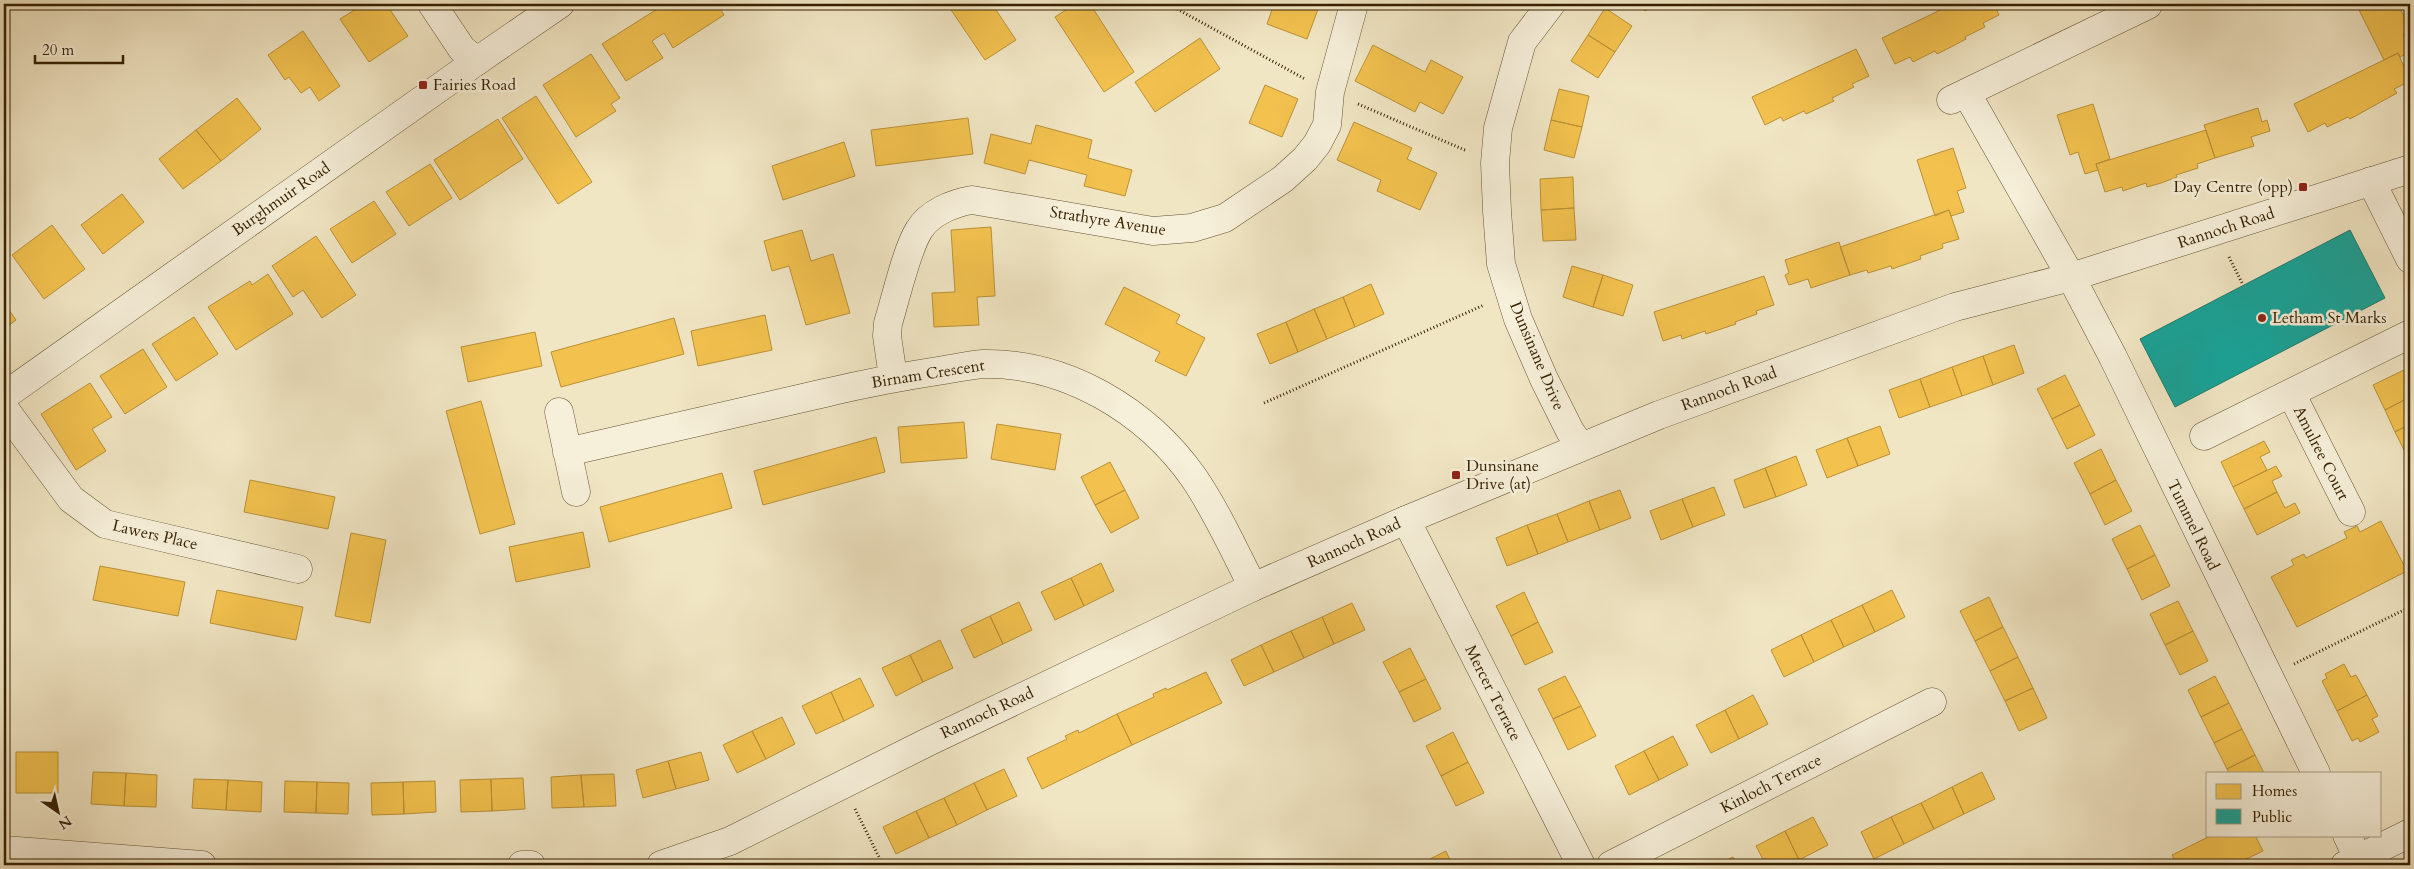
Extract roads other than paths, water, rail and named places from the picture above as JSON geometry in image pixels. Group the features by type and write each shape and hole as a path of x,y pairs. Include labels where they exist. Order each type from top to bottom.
{"street":[{"path":"432,4 462,49 477,61"},
{"name":"Burghmuir Road","path":"4,396 560,4"},
{"name":"Strathyre Avenue","path":"893,378 887,336 888,323 912,243 919,229 927,220 958,202 972,200 1154,231 1192,228 1225,218 1283,179 1305,159 1317,144 1327,125 1330,92 1354,4"},
{"name":"Dunsinane Drive","path":"1551,4 1522,42 1498,128 1495,163 1498,220 1501,264 1518,319 1570,431 1581,447"},
{"path":"2071,277 1958,97 2148,5"},
{"name":"Rannoch Road","path":"661,865 730,841 842,784 1253,587 1406,520 1659,415 1956,307 2071,277 2410,169"},
{"path":"2371,181 2410,259"},
{"name":"Tummel Road","path":"2071,277 2113,357 2316,772"},
{"name":"Amulree Court","path":"2204,436 2410,334"},
{"name":"Birnam Crescent","path":"568,452 893,378 982,364 1015,365 1066,378 1105,396 1160,439 1194,478 1218,519 1253,587"},
{"name":"Amulree Court","path":"2291,394 2351,512"},
{"name":"Lawers Place","path":"4,408 71,499 105,524 298,569"},
{"path":"559,412 576,492"},
{"name":"Mercer Terrace","path":"1406,520 1581,865"},
{"name":"Kinloch Terrace","path":"1610,865 1932,702"},
{"path":"2350,853 2410,833"},
{"path":"4,850 202,865"},
{"path":"522,865 531,865"}],"place":[{"name":"Fairies Road","path":"423,85"},
{"name":"Day Centre (opp)","path":"2303,187"},
{"name":"Letham St Marks","path":"2262,318"},
{"name":"Dunsinane Drive (at)","path":"1456,475"}]}
